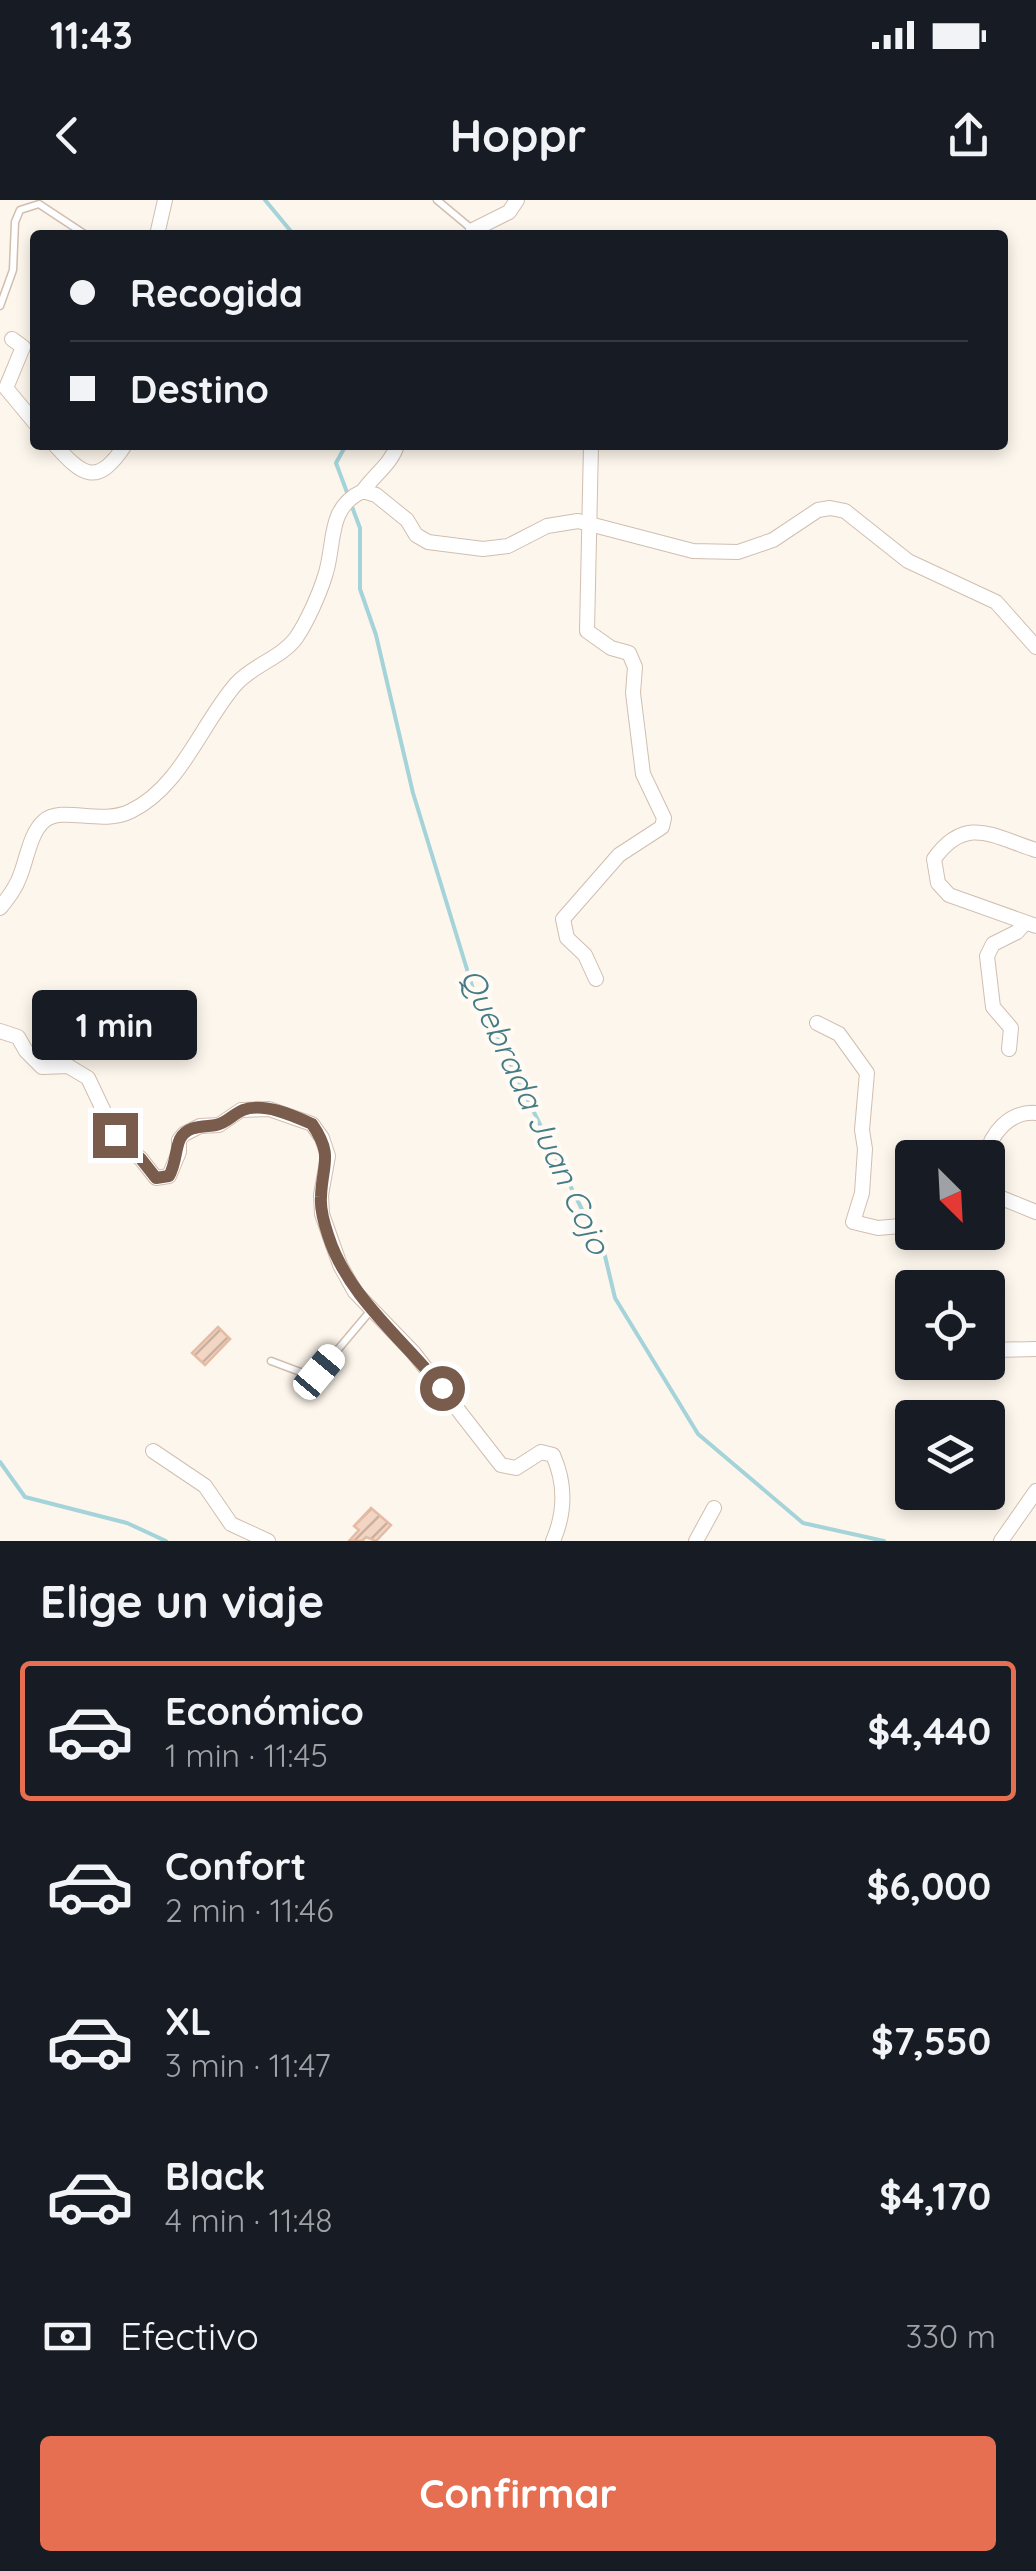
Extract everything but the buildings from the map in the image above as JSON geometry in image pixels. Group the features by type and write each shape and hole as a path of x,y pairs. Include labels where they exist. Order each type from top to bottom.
{"street":[{"path":"159,230 165,200"},
{"path":"477,230 509,212 517,200"},
{"path":"12,339 23,347 6,388 30,417"},
{"path":"59,450 77,470 86,474 98,472 120,450"},
{"path":"0,908 19,879 38,826 48,816 60,813 110,819 147,802 238,682 296,637 326,574 334,520 352,496 363,491 390,462 396,450"},
{"path":"590,450 588,630 599,641 629,653 635,667 633,693 643,774 664,818 662,827 619,855 563,919 567,938 585,955 596,979"},
{"path":"363,491 384,502 416,534 438,544 498,548 547,526 578,520 693,551 738,552 773,540 818,510 846,511 908,561 996,602 1036,647"},
{"path":"1030,924 949,895 938,883 934,859 950,840 963,833 994,834 1036,850"},
{"path":"1009,1049 1011,1028 993,1006 987,956 993,944 1030,924"},
{"path":"817,1023 839,1034 867,1073 862,1193 854,1222 878,1228 895,1226"},
{"path":"0,1031 18,1037 34,1062 42,1067 68,1066 88,1078 115,1135 156,1178 169,1176 184,1134 200,1126 219,1125 241,1110 269,1109 312,1124 328,1156 321,1195 329,1238 355,1292 414,1352 500,1466 516,1468 541,1452 553,1456 562,1487 563,1510 553,1541"},
{"path":"991,1140 1008,1120 1026,1112 1036,1113"},
{"path":"1005,1199 1036,1212"},
{"path":"1005,1350 1036,1349"},
{"path":"153,1451 205,1486 231,1524 268,1541"},
{"path":"1001,1541 1036,1491"},
{"path":"696,1541 714,1508"}],"lane":[{"path":"437,200 471,230"},
{"path":"0,306 13,270 20,210 39,204 78,230"},
{"path":"271,1361 311,1376 319,1372 372,1308"}],"waterway":[{"name":"Quebrada Juan Cojo","path":"265,200 290,230"},
{"name":"Quebrada Juan Cojo","path":"343,450 336,463 348,495"},
{"name":"Quebrada Juan Cojo","path":"351,504 360,528 360,589 376,635 413,793 473,989 605,1256 615,1298 698,1434 803,1523 884,1541"},
{"path":"0,1462 25,1497 127,1523 166,1541"}],"route":[{"path":"115,1135 156,1178 163,1178 174,1167 179,1140 184,1134 200,1126 219,1125 241,1110 269,1109 312,1124 328,1156 322,1214 340,1264 355,1292 414,1352 442,1388"}]}
